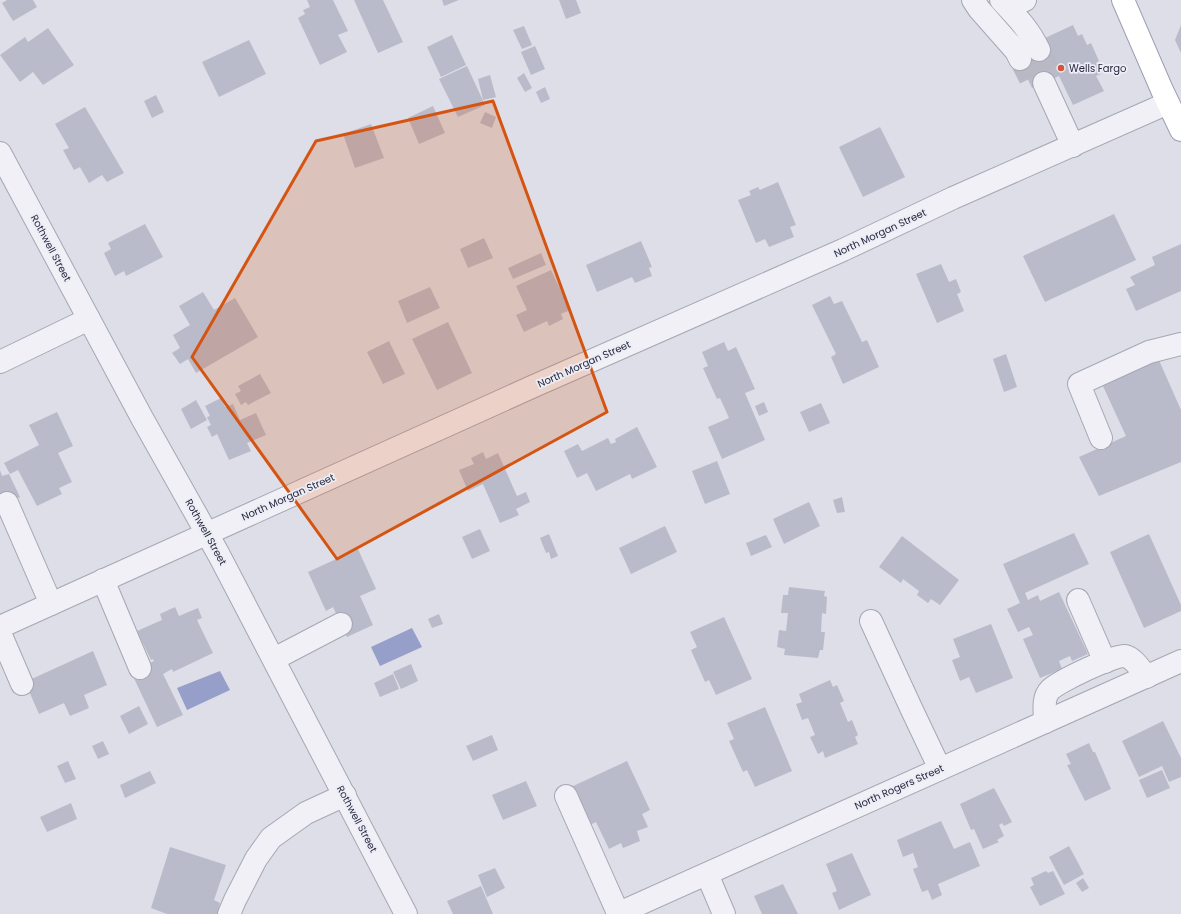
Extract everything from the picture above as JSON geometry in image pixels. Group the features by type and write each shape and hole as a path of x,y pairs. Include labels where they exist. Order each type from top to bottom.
{"main road":[{"path":"1123,0 1181,130"}],"street":[{"path":"973,0 979,9 1016,51 1029,54"},
{"path":"986,0 1011,27 1029,54"},
{"path":"1001,0 1024,24 1033,37 1029,54"},
{"path":"1044,83 1040,100 1057,110 1073,146"},
{"name":"North Morgan Street","path":"0,627 534,386 843,250 953,198 1168,103"},
{"name":"Rothwell Street","path":"0,153 274,659 406,914"},
{"path":"0,362 89,319"},
{"path":"1101,438 1079,384 1149,352 1181,344"},
{"path":"7,503 51,604"},
{"path":"103,580 140,668"},
{"path":"1078,600 1105,662"},
{"path":"871,621 910,708 940,769"},
{"path":"274,659 341,624"},
{"path":"0,634 22,684"},
{"path":"1045,722 1044,706 1049,690 1055,685 1115,657 1124,656 1132,660 1147,677"},
{"name":"North Rogers Street","path":"617,914 1181,661"},
{"path":"229,914 256,859 271,838 306,814 344,795"},
{"path":"566,796 617,914"},
{"path":"707,874 724,914"}],"highlighted area":[{"path":"493,101 607,412 337,559 192,357 316,141"}],"water":[{"path":"412,628 422,647 380,666 371,647"},
{"path":"220,671 230,690 187,710 177,688"}],"building":[{"path":"7,0 33,0 37,7 13,21 2,3"},
{"path":"307,0 333,0 348,31 338,35 347,52 320,65 298,18 305,14 303,10 310,7"},
{"path":"354,0 383,0 403,42 378,53"},
{"path":"442,0 459,0 444,6"},
{"path":"559,0 576,0 581,13 566,19"},
{"name":"Wells Fargo","path":"1073,25 1078,36 1082,34 1087,45 1091,43 1099,61 1096,63 1101,74 1096,76 1104,91 1073,105 1059,76 1032,88 1018,59 1043,39"},
{"path":"1181,25 1181,53 1175,40"},
{"path":"524,26 532,45 522,49 513,30"},
{"path":"48,28 74,65 43,85 33,72 20,82 0,55 25,37 28,42"},
{"path":"452,35 466,65 441,77 427,47"},
{"path":"249,40 266,74 219,97 202,62"},
{"path":"535,46 545,69 531,75 521,52"},
{"path":"467,66 485,105 458,117 439,79"},
{"path":"524,73 532,88 525,92 517,78"},
{"path":"490,75 496,97 483,100 478,79"},
{"path":"545,87 550,99 541,103 536,92"},
{"path":"156,95 164,112 152,118 144,101"},
{"path":"433,106 445,133 419,144 408,118"},
{"path":"85,107 124,173 107,182 102,175 89,183 80,167 74,170 63,150 69,148 55,124"},
{"path":"485,112 496,117 492,128 480,123"},
{"path":"371,124 384,158 355,168 343,134"},
{"path":"880,127 905,177 863,197 839,147"},
{"path":"778,182 796,225 790,227 794,237 769,247 765,239 756,243 738,200 751,195 749,191 758,187 760,190"},
{"path":"1114,214 1136,260 1045,302 1023,256"},
{"path":"145,224 163,257 126,276 124,271 115,276 104,253 111,249 108,243"},
{"path":"484,238 493,258 468,268 460,249"},
{"path":"641,241 652,267 649,268 652,276 635,283 632,277 597,292 586,265"},
{"path":"1181,244 1181,291 1136,311 1126,289 1135,285 1130,277 1155,265 1152,257"},
{"path":"541,253 546,265 513,279 508,268"},
{"path":"941,264 949,282 956,279 961,292 957,294 964,311 937,323 916,274"},
{"path":"551,270 570,310 561,314 563,319 549,326 547,321 524,332 516,315 527,310 516,286"},
{"path":"430,287 440,308 407,323 398,301"},
{"path":"203,292 214,310 235,298 258,337 196,373 188,359 180,364 172,353 180,348 173,335 190,325 179,306"},
{"path":"830,296 834,304 842,301 862,342 867,340 879,367 843,384 831,357 836,354 812,305"},
{"path":"448,322 472,373 437,390 412,339"},
{"path":"389,341 405,374 383,384 367,352"},
{"path":"724,342 728,351 736,347 755,389 745,393 765,440 722,459 708,427 729,418 720,398 717,399 703,368 708,366 702,352"},
{"path":"1006,354 1017,387 1004,392 993,359"},
{"path":"1158,358 1181,410 1181,462 1099,496 1079,457 1126,436 1102,384"},
{"path":"260,374 271,393 248,405 246,402 241,405 235,394 241,391 238,386"},
{"path":"221,398 225,407 233,404 240,420 256,413 266,435 247,443 251,451 229,460 217,434 212,437 207,427 211,425 207,417 210,416 205,406"},
{"path":"196,400 207,420 191,429 181,409"},
{"path":"764,402 768,412 759,416 755,406"},
{"path":"821,403 830,423 809,432 800,412"},
{"path":"57,412 73,446 58,453 72,482 59,488 62,494 37,506 18,470 10,474 4,463 39,445 29,425"},
{"path":"637,427 657,467 632,479 630,474 596,491 587,473 577,478 564,451 578,444 582,451 608,438 611,444 616,442 615,439"},
{"path":"483,452 486,459 498,453 517,496 526,492 530,502 516,509 519,515 500,523 483,484 468,491 459,470 474,464 471,458"},
{"path":"717,461 730,494 705,504 692,471"},
{"path":"0,470 2,476 9,474 20,497 0,507"},
{"path":"842,497 845,512 837,513 833,500"},
{"path":"809,502 820,526 784,544 773,519"},
{"path":"665,526 677,552 631,574 619,548"},
{"path":"480,529 490,551 472,559 462,537"},
{"path":"1074,533 1089,564 1025,593 1028,600 1038,595 1040,601 1059,592 1088,654 1072,661 1070,656 1059,661 1062,669 1040,678 1023,639 1033,635 1029,627 1018,632 1007,609 1020,603 1003,564"},
{"path":"549,534 558,556 551,559 549,552 546,553 540,538"},
{"path":"1149,534 1181,605 1181,611 1144,628 1110,552"},
{"path":"766,535 772,547 751,556 746,543"},
{"path":"902,536 959,580 940,605 931,599 928,603 917,595 919,591 903,579 901,583 879,567"},
{"path":"358,549 376,589 360,596 373,625 347,637 333,607 326,611 308,572"},
{"path":"789,587 825,591 824,596 827,597 826,614 822,613 821,632 825,632 823,650 820,650 818,658 784,655 785,649 777,647 779,630 786,631 788,613 781,613 783,595 788,595"},
{"path":"175,607 179,616 198,608 202,618 197,620 213,653 173,672 172,669 163,674 183,715 157,727 131,672 154,661 153,659 151,660 137,631 162,620 160,614"},
{"path":"439,614 443,624 432,628 428,619"},
{"path":"724,617 752,679 716,695 709,680 705,682 691,650 697,647 690,632"},
{"path":"991,624 1013,678 976,693 969,677 960,681 952,660 960,657 953,639"},
{"path":"93,651 107,685 84,695 89,708 70,716 64,703 39,714 25,682"},
{"path":"411,664 418,681 401,689 393,672"},
{"path":"393,674 399,689 380,697 374,683"},
{"path":"830,680 833,687 837,685 844,701 840,703 848,722 852,720 858,735 855,737 858,744 825,758 823,751 818,754 810,737 815,735 808,718 802,720 796,704 802,702 799,694"},
{"path":"139,706 148,724 129,734 120,716"},
{"path":"765,707 792,771 755,787 747,770 743,772 729,741 734,739 727,723"},
{"path":"1163,721 1181,758 1181,777 1169,782 1162,766 1139,777 1122,741"},
{"path":"492,735 498,750 473,761 466,746"},
{"path":"103,741 109,754 98,759 92,746"},
{"path":"1089,743 1093,752 1095,752 1111,789 1085,801 1067,765 1071,764 1066,754"},
{"path":"68,761 76,779 65,783 57,766"},
{"path":"627,761 650,810 642,814 648,827 637,831 640,841 623,848 621,843 609,849 596,822 590,825 571,787"},
{"path":"1162,770 1170,788 1147,798 1139,780"},
{"path":"150,771 156,783 125,798 120,785"},
{"path":"526,781 537,806 503,820 492,795"},
{"path":"994,788 1012,822 1004,826 1002,823 999,825 1004,836 997,840 999,842 983,849 974,829 971,830 960,804"},
{"path":"71,803 77,819 47,832 40,817"},
{"path":"941,821 954,849 970,842 980,866 938,884 942,895 932,900 928,890 922,892 913,869 918,867 913,853 903,857 897,840"},
{"path":"1069,846 1084,874 1064,885 1049,857"},
{"path":"170,847 226,865 214,900 220,903 217,914 167,914 151,908"},
{"path":"852,853 871,895 839,910 832,893 837,891 826,864"},
{"path":"495,868 505,888 487,897 478,875"},
{"path":"1046,871 1048,873 1053,871 1065,894 1040,906 1030,887 1034,885 1031,878"},
{"path":"1083,878 1089,888 1082,892 1076,883"},
{"path":"783,884 798,914 762,914 754,896"},
{"path":"481,886 493,914 453,914 447,901"}],"tunnel":[{"path":"1039,50 1052,79"},
{"path":"1020,59 1034,87"}],"place":[{"name":"Wells Fargo","path":"1061,68"}]}
